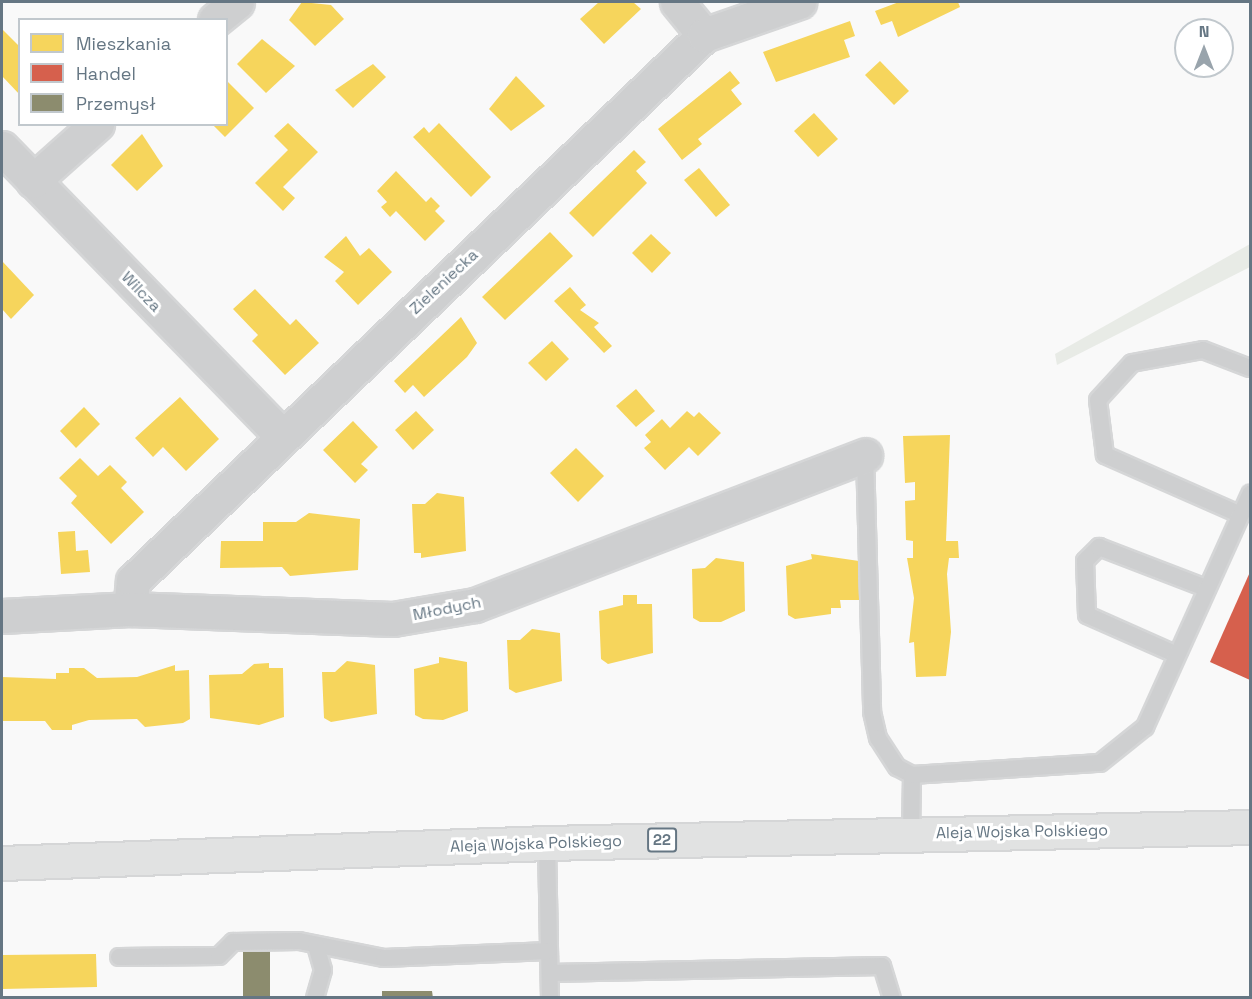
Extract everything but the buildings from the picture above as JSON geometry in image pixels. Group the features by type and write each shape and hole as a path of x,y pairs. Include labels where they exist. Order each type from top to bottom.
{"main road":[{"name":"Aleja Wojska Polskiego","path":"2,863 547,843 1251,827"}],"street":[{"path":"197,2 213,18"},
{"path":"217,18 237,2"},
{"path":"677,2 704,35"},
{"name":"Zieleniecka","path":"130,609 133,581 281,435 704,35 799,2"},
{"path":"33,181 95,126"},
{"name":"Wilcza","path":"2,148 281,435"},
{"name":"Młodych","path":"2,616 130,609 393,619 475,605 865,455"}],"lane":[{"path":"1241,515 1105,455 1098,400 1132,363 1203,350 1251,368"},
{"path":"865,455 872,712 878,738 897,767 912,775 1100,763 1145,728 1175,654 1251,494"},
{"path":"1175,654 1087,615 1085,561 1099,547 1206,588"},
{"path":"911,834 912,775"},
{"path":"547,843 550,998"},
{"path":"119,957 219,956 233,942 316,945 384,958 549,951"},
{"path":"315,998 323,970 316,945"},
{"path":"550,973 882,966 892,998"}],"shaded area":[{"path":"1250,244 1250,267 1057,365 1055,354"}]}
